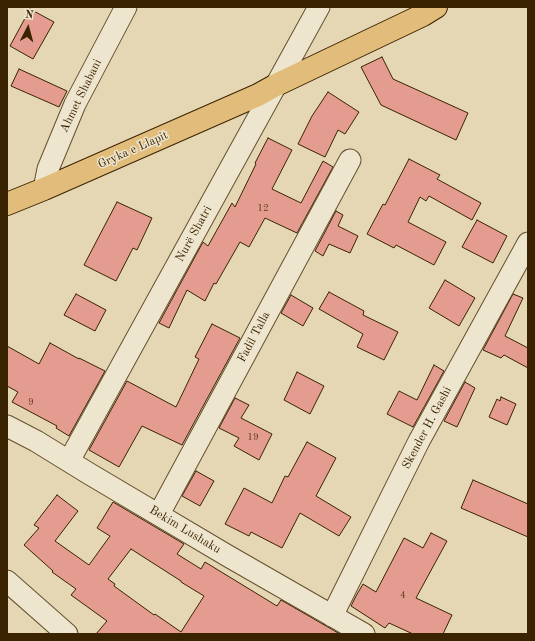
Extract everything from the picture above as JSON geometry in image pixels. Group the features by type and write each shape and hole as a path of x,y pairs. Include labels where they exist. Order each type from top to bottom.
{"main road":[{"name":"Gryka e Llapit","path":"7,204 267,90 428,10"}],"street":[{"name":"Ahmet Shabani","path":"44,189 48,169 75,104 126,7"},
{"path":"267,90 307,7"},
{"name":"Nurë Shatri","path":"69,461 267,90 292,55 318,7"},
{"name":"Fadil Talla","path":"159,514 350,160"},
{"name":"Skender H. Gashi","path":"332,616 420,441 528,243"},
{"name":"Bekim Lushaku","path":"7,426 36,441 364,634"},
{"path":"7,581 67,634"}],"building":[{"path":"30,9 54,22 33,59 10,46"},
{"path":"382,57 393,79 468,113 456,140 381,105 361,67"},
{"path":"19,69 67,91 59,107 11,86"},
{"path":"328,92 359,112 345,134 338,130 325,157 298,144 312,116"},
{"path":"268,138 292,150 272,189 301,203 323,161 333,167 297,233 265,218 249,247 240,242 216,284 214,283 205,301 187,290 169,328 159,323 203,242 208,246 232,203 235,207"},
{"path":"409,159 440,175 437,179 481,203 472,220 429,196 426,201 420,197 408,222 446,242 434,265 396,245 394,248 367,234 383,204 385,205"},
{"path":"117,202 152,218 137,250 133,248 116,281 84,265"},
{"path":"336,211 343,215 338,226 358,236 350,253 329,244 323,256 315,251"},
{"path":"477,220 507,236 493,263 462,247"},
{"path":"445,280 475,298 459,326 429,308"},
{"path":"329,292 364,311 363,315 398,332 384,360 357,347 363,334 319,309"},
{"path":"76,294 106,310 95,331 64,315"},
{"path":"513,294 523,298 505,336 528,348 528,368 504,355 501,358 483,350"},
{"path":"291,295 313,308 303,326 281,313"},
{"path":"212,324 240,338 182,445 142,426 119,467 89,450 127,381 176,407 199,359 195,357"},
{"path":"50,343 105,371 69,436 56,428 57,426 12,402 18,392 7,386 7,346 39,364"},
{"path":"434,365 444,371 413,427 387,414 399,391 417,400"},
{"path":"297,372 324,386 310,414 284,400"},
{"path":"465,382 475,388 457,427 444,421"},
{"path":"501,397 516,404 507,425 489,417 497,399 500,401"},
{"path":"235,398 249,405 241,418 272,434 259,460 234,446 239,438 219,428"},
{"path":"307,442 336,458 316,496 351,517 339,536 300,513 282,548 251,532 249,536 225,524 244,488 272,503 285,476 288,477"},
{"path":"196,471 214,481 200,506 182,496"},
{"path":"473,480 528,504 528,537 461,508"},
{"path":"57,495 78,511 55,541 89,565 110,536 97,528 113,502 184,544 177,554 201,569 205,562 277,606 281,600 340,634 96,634 107,621 71,595 76,589 52,572 53,571 24,545 39,528 34,525","holes":["131,549 204,596 181,632 155,614 154,615 114,586 115,584 108,579"]},
{"path":"431,533 447,541 416,598 452,615 443,634 413,634 389,623 385,628 351,606 363,584 376,592 404,538 423,548"}]}
